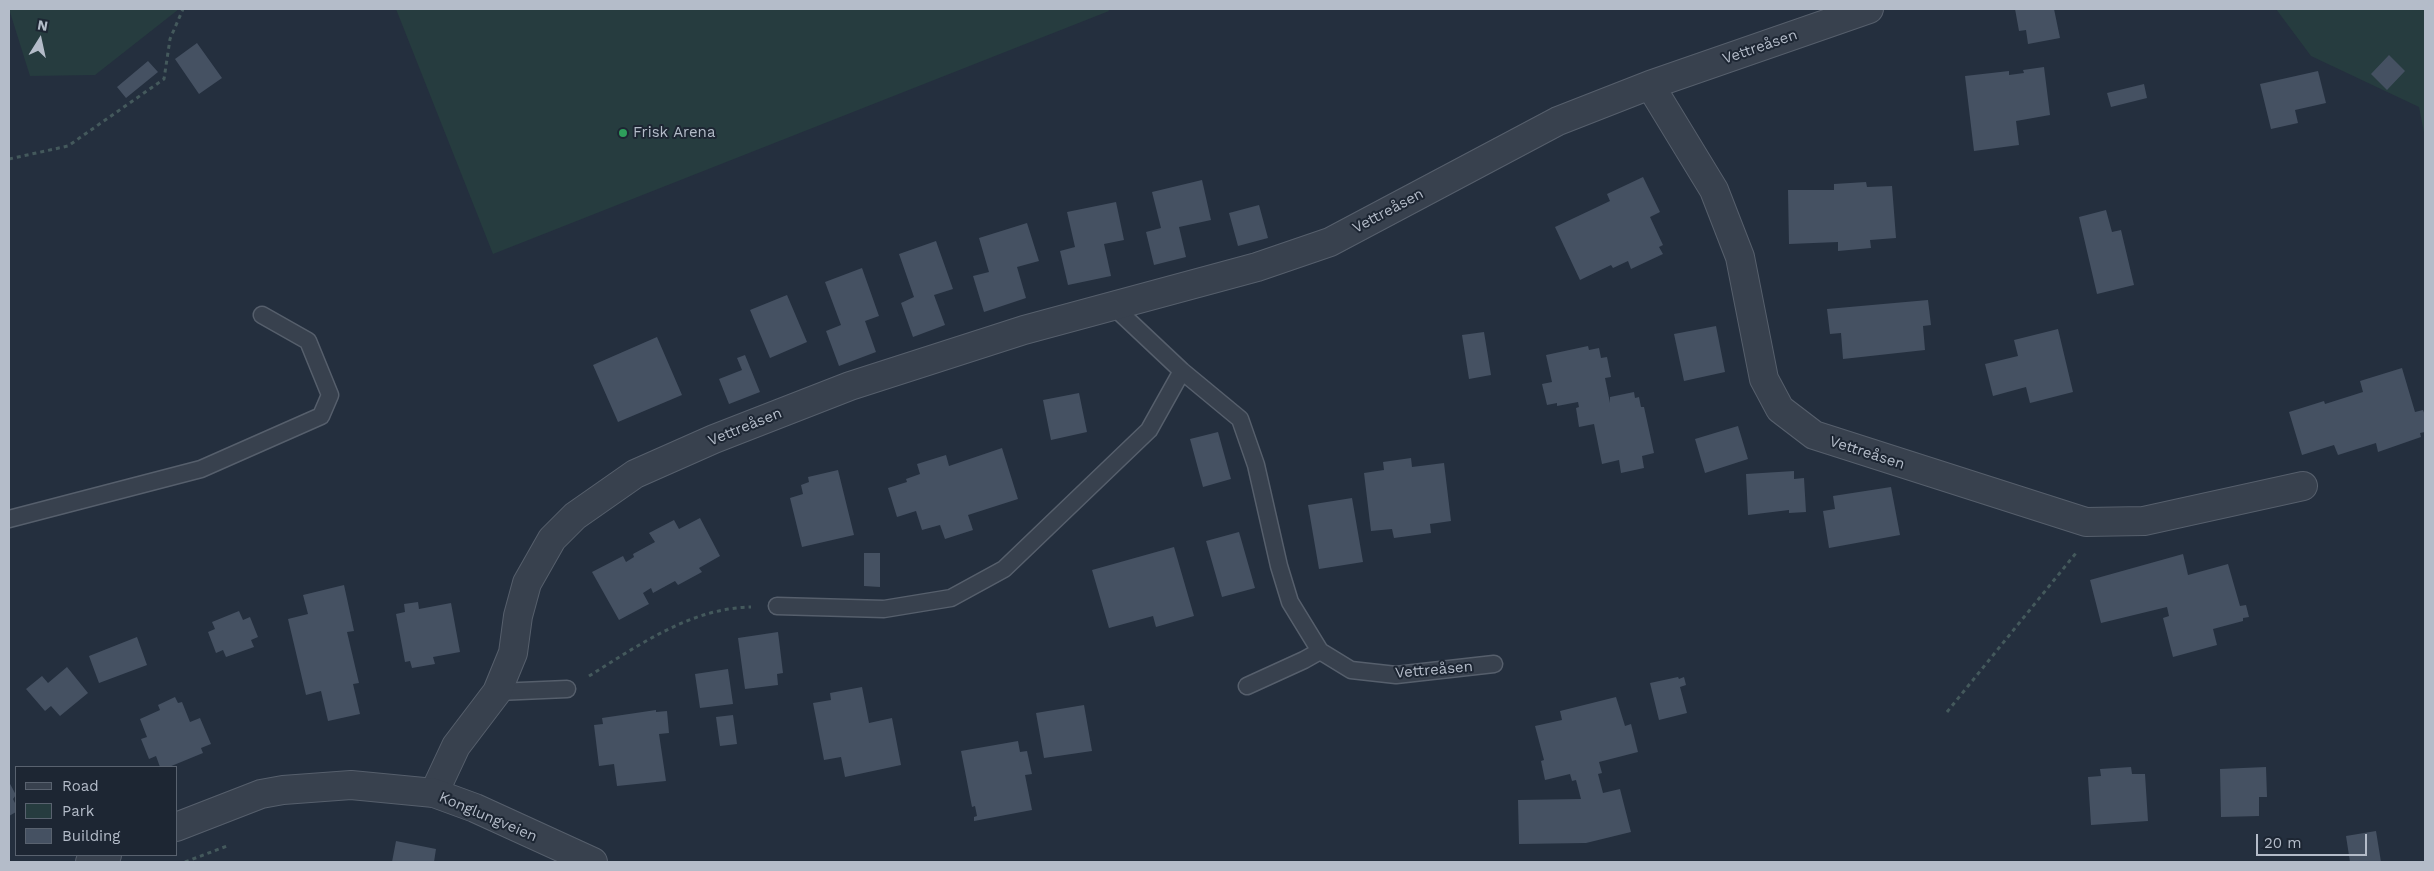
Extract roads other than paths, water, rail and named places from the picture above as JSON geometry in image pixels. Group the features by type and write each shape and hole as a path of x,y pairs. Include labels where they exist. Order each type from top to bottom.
{"street":[{"name":"Vettreåsen","path":"434,793 456,746 497,692 513,653 518,616 526,583 552,539 575,516 635,474 714,439 850,386 1024,330 1257,267 1330,242 1558,120 1650,85 1869,9"},
{"name":"Vettreåsen","path":"1650,85 1714,190 1740,257 1764,379 1780,409 1814,435 2086,522 2144,521 2303,486"},
{"name":"Konglungveien","path":"178,826 261,794 283,790 351,785 434,793 475,808 593,862"},
{"path":"90,862 105,856"}],"lane":[{"name":"Vettreåsen","path":"1114,307 1182,372 1240,419 1256,465 1279,566 1290,602 1320,651 1351,670 1396,675 1494,664"},
{"path":"9,519 201,469 321,416 330,395 308,342 262,315"},
{"path":"777,606 884,610 951,598 1004,569 1149,430 1182,372"},
{"path":"1247,686 1320,651"},
{"path":"497,692 567,689"}],"place":[{"name":"Frisk Arena","path":"623,133"}]}
